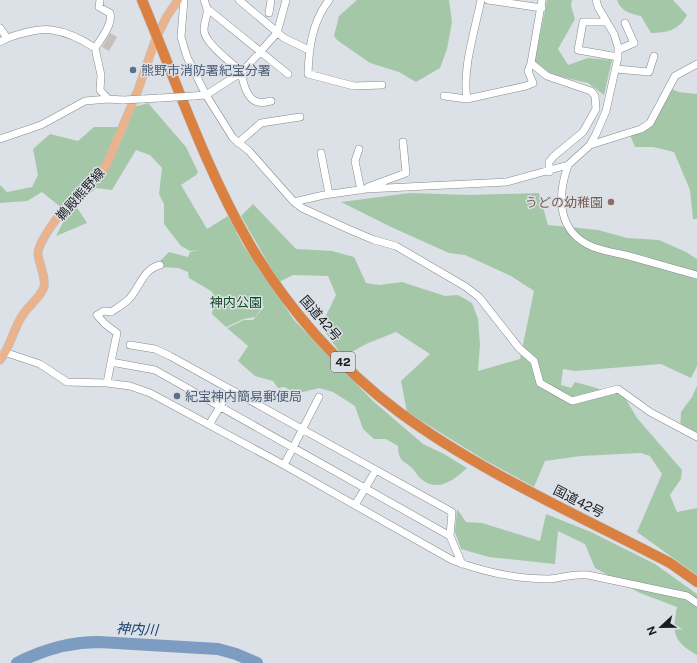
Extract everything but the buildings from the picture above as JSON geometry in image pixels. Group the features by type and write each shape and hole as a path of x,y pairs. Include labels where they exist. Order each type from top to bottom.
{"highway":[{"name":"国道42号","path":"142,0 156,38 220,188 249,243 269,274 295,308 327,345 354,373 398,411 447,445 670,563 697,582"}],"main road":[{"name":"鵜殿熊野線","path":"0,360 17,324 44,288 44,277 38,253 39,244 76,195 81,193 106,166 138,90 156,38 167,16 184,0"}],"street":[{"path":"95,48 103,36 111,17 110,13 99,7 100,0"},
{"path":"184,0 181,37 187,57 206,95 233,138 249,151 294,202 302,208 348,229 374,240 396,246 466,287 479,297 519,348 534,361 540,383 572,401 618,389 650,412 697,438"},
{"path":"204,0 209,10 288,74"},
{"path":"239,0 277,33 309,50"},
{"path":"269,13 271,0"},
{"path":"0,139 41,125 84,101 206,95 242,72 277,33 286,0"},
{"path":"329,0 320,11 309,50 308,74 354,86 382,85"},
{"path":"467,99 467,74 481,0"},
{"path":"444,96 467,99 526,86 532,83 528,71 532,63 542,4 488,0"},
{"path":"294,202 329,194 364,189 507,182 568,166 590,145 606,111 616,69 618,54 614,34 598,7 596,0"},
{"path":"209,10 204,32 209,42 242,72 242,82 252,99 258,102 271,101"},
{"path":"607,22 583,22 578,50 618,54 634,43 626,22"},
{"path":"0,28 7,38"},
{"path":"0,42 7,38 41,30 52,30 86,42 95,48 101,75 100,90 108,99"},
{"path":"616,69 649,72 654,56"},
{"path":"532,63 547,76 591,91 595,96 596,109 584,132 554,156 549,162 549,172"},
{"path":"590,145 641,129 650,123 675,76 697,64"},
{"path":"238,143 261,123 300,117"},
{"path":"364,189 406,173 403,142"},
{"path":"359,149 354,161 364,189"},
{"path":"320,153 329,194"},
{"path":"568,166 562,183 562,207 569,228 573,234 593,247 697,275"},
{"path":"107,383 117,333 105,324 97,314 111,312 128,299 142,281 146,272 160,265"},
{"path":"130,345 155,349 452,512 450,536 462,564"},
{"path":"4,352 40,364 67,382 107,383 130,386 150,393 284,465 452,560 462,564 507,574 549,579 580,574 588,575 687,596 697,603"},
{"path":"111,362 155,370 294,446 450,536"},
{"path":"209,425 230,390"},
{"path":"284,465 319,397"},
{"path":"355,505 376,470"}],"green space":[{"path":"357,0 449,0 452,22 447,49 440,68 416,82 399,72 370,63 337,40 334,36 339,16"},
{"path":"547,0 572,0 571,6 575,19 558,49 568,65 588,58 612,60 604,95 588,83 558,76 539,68 535,60"},
{"path":"617,0 673,0 687,15 680,24 672,30 651,33 641,16 623,9 618,4"},
{"path":"669,88 679,92 697,94 697,219 693,219 690,190 674,152 653,147 635,147 629,132 650,123"},
{"name":"神内公園","path":"148,103 186,147 198,172 181,185 207,229 228,216 243,245 294,320 373,401 423,444 444,454 467,468 446,483 434,485 427,483 401,459 398,446 386,439 374,439 363,429 355,406 333,392 319,388 303,392 291,391 285,387 278,388 273,381 255,376 238,361 248,346 227,328 244,320 253,320 264,307 259,297 263,307 255,317 244,319 226,327 212,314 213,307 218,300 211,291 189,278 188,272 178,268 160,267 159,262 169,252 188,257 190,252 200,250 190,251 181,246 164,224 164,204 159,194 162,168 150,155 136,150 112,190 96,188 76,206 87,223 56,236 68,213 42,192 27,201 0,203 0,185 7,192 32,187 38,175 33,149 50,134 78,141 94,127 124,127 134,107"},
{"path":"410,193 469,195 539,193 548,225 598,230 627,238 659,240 686,252 697,259 697,366 691,378 661,364 575,371 563,369 561,385 571,388 575,382 624,396 637,418 682,470 681,479 670,495 677,512 697,508 697,575 637,532 662,474 650,456 641,453 581,456 545,461 534,487 483,459 407,412 401,381 430,354 396,332 366,344 343,357 321,326 336,295 328,276 293,275 279,282 241,216 253,204 296,249 332,251 354,257 366,283 379,285 402,282 445,296 458,295 472,303 478,319 480,345 478,371 520,359 534,291 511,276 465,255 449,253 391,227 341,202"},
{"path":"697,386 697,439 680,431 681,412 692,397"},
{"path":"457,509 466,522 482,523 540,541 546,514 591,532 655,564 697,594 697,655 683,645 676,636 675,624 677,607 640,593 595,568 585,544 558,531 555,564 489,557 461,549 455,532"}],"waterway":[{"name":"神内川","path":"17,663 36,654 67,645 88,642 218,649 236,654 257,663"}],"place":[{"name":"熊野市消防署紀宝分署","path":"133,70"},
{"name":"うどの幼稚園","path":"611,202"},
{"name":"紀宝神内簡易郵便局","path":"177,396"}]}
